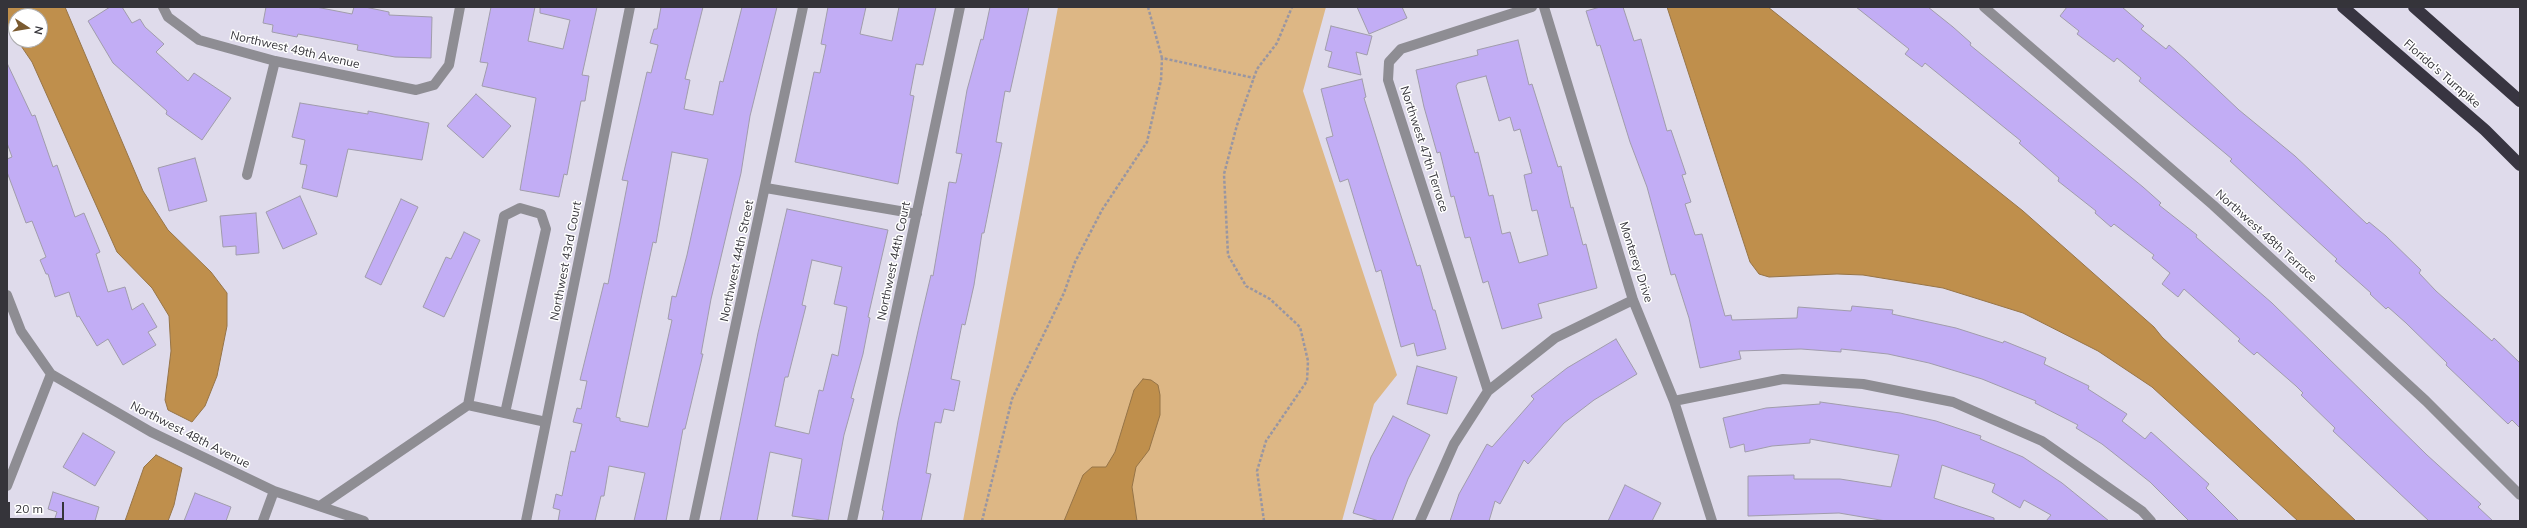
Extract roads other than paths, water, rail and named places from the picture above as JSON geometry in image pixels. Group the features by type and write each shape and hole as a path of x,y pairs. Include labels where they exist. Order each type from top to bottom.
{"highway":[{"name":"Florida's Turnpike","path":"2343,7 2485,130 2520,165"},
{"path":"2414,7 2520,101"}],"street":[{"name":"Northwest 49th Avenue","path":"163,7 168,17 199,40 275,62 416,90 434,86 449,65 460,7"},
{"name":"Northwest 43rd Court","path":"526,521 630,7"},
{"name":"Northwest 44th Street","path":"694,521 766,188 803,7"},
{"name":"Northwest 44th Court","path":"852,521 960,7"},
{"name":"Northwest 47th Terrace","path":"1488,391 1388,80 1389,62 1401,49 1532,7"},
{"name":"Monterey Drive","path":"1544,7 1634,300 1674,401 1712,521"},
{"name":"Northwest 48th Terrace","path":"1984,7 2213,205 2426,401 2520,495"},
{"path":"247,176 275,62"},
{"path":"766,188 917,214"},
{"path":"320,506 468,405 504,216 520,208 541,214 546,229 505,413"},
{"name":"Northwest 48th Avenue","path":"7,294 21,331 51,374 151,432 274,491 364,521"},
{"path":"1420,521 1454,444 1488,391 1555,338 1634,300"},
{"path":"7,486 51,374"},
{"path":"1674,401 1783,379 1863,384 1953,402 2042,441 2142,511 2151,521"},
{"path":"468,405 546,422"},
{"path":"263,521 274,491"}]}
